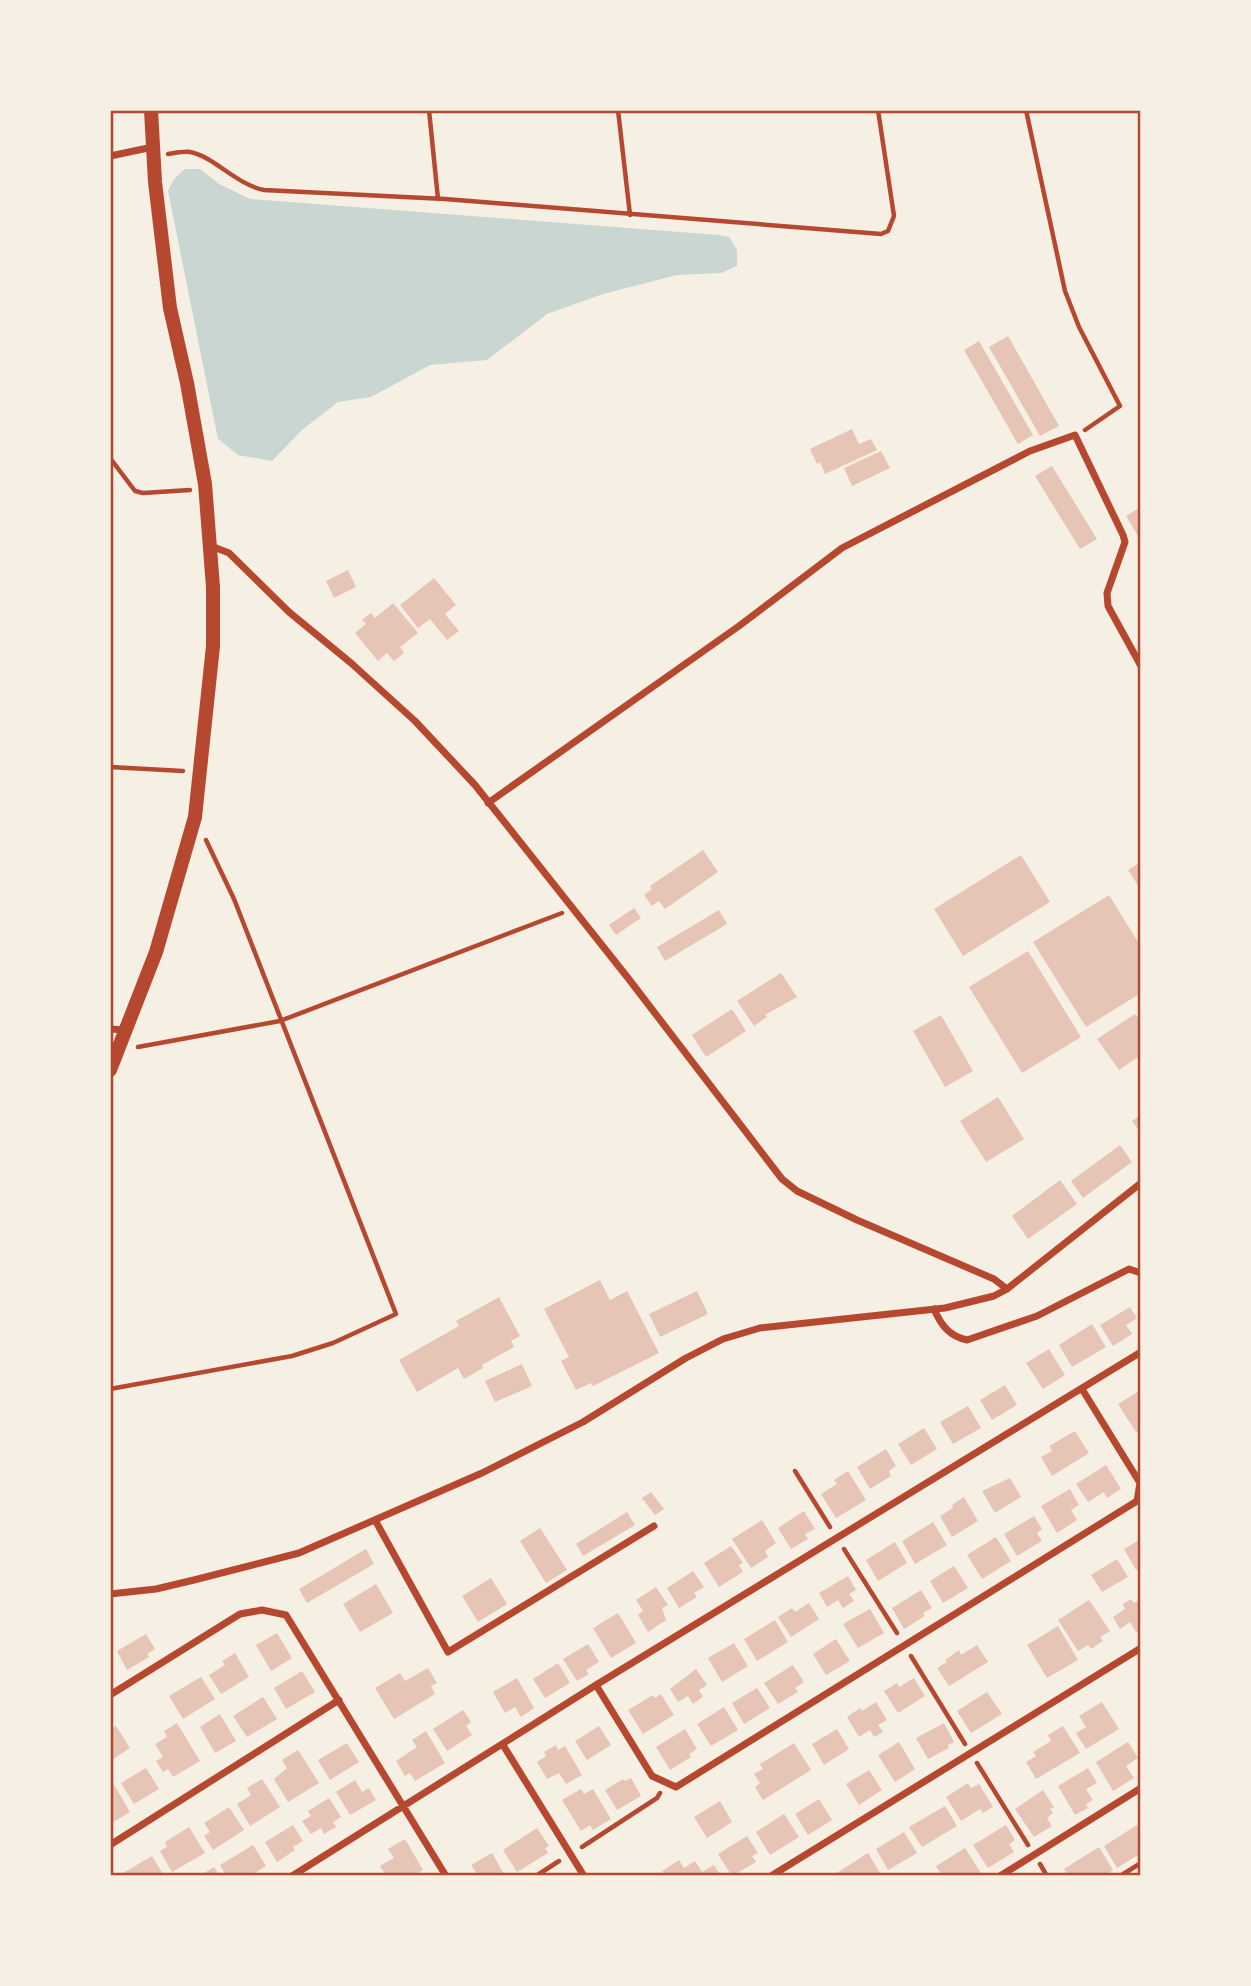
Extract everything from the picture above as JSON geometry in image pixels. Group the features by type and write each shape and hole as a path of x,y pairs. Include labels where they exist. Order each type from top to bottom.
{"main road":[{"path":"110,1070 156,952 195,817 213,646 205,489 187,383 170,309 158,218 151,110"}],"street":[{"path":"110,156 153,152"},
{"path":"488,803 739,626 842,548 1030,451 1075,435 1125,542 1107,593 1108,606 1141,666"},
{"path":"210,546 229,553 289,611 351,663 415,722 475,785 782,1179 797,1191 994,1279 1007,1289"},
{"path":"110,1029 126,1030"},
{"path":"110,1594 169,1586 284,1557 375,1520 482,1473 583,1422 686,1358 723,1339 760,1328 934,1309 979,1300 1007,1289 1141,1183"},
{"path":"934,1309 940,1323 948,1331 967,1340 1037,1316 1129,1269 1141,1273"},
{"path":"292,1876 596,1685 1141,1352"},
{"path":"596,1685 652,1776 676,1787 1137,1502 1140,1483 1082,1389"},
{"path":"375,1520 448,1652 654,1526"},
{"path":"110,1695 233,1618 253,1610 286,1615 446,1876"},
{"path":"771,1876 1141,1648"},
{"path":"110,1845 339,1700"},
{"path":"503,1745 584,1876"},
{"path":"1000,1876 1141,1788"}],"path":[{"path":"429,110 438,199"},
{"path":"618,110 630,215"},
{"path":"153,152 189,152 199,155 251,187 264,190 438,199 881,234 888,231 894,216 877,110"},
{"path":"1026,110 1065,291 1079,327 1119,406 1075,435"},
{"path":"110,458 135,491 143,493 205,489"},
{"path":"110,766 201,773"},
{"path":"110,1389 292,1356 333,1343 396,1314 234,899 195,817"},
{"path":"118,1049 280,1021 573,909"},
{"path":"795,1471 1047,1876"},
{"path":"536,1876 657,1798 665,1783"},
{"path":"1120,1876 1141,1863"}],"shaded area":[{"path":"185,169 200,169 219,184 250,199 718,235 729,237 737,250 737,266 721,273 677,275 603,294 547,314 487,360 430,365 371,397 338,402 302,430 272,461 238,455 218,439 168,191 174,179"}],"building":[{"path":"1008,336 1059,426 1040,436 989,347"},
{"path":"979,341 1033,435 1018,444 964,350"},
{"path":"852,429 859,444 871,439 877,450 825,474 810,449"},
{"path":"881,451 890,468 852,486 844,468"},
{"path":"1052,466 1097,539 1080,549 1035,476"},
{"path":"1141,507 1141,541 1126,516"},
{"path":"348,570 356,587 334,598 326,581"},
{"path":"434,578 456,605 445,614 459,631 447,640 430,619 418,628 400,605"},
{"path":"393,603 418,633 400,647 404,653 394,661 387,653 378,661 355,633 366,624 362,620 371,613 375,618"},
{"path":"703,850 718,872 665,909 659,901 652,906 644,895 652,889 650,886"},
{"path":"1021,855 1050,902 963,956 934,909"},
{"path":"1141,862 1141,890 1128,870"},
{"path":"1109,895 1141,947 1141,993 1086,1027 1033,942"},
{"path":"634,908 641,918 616,935 609,925"},
{"path":"719,910 727,924 665,961 657,947"},
{"path":"1028,951 1081,1037 1022,1073 969,987"},
{"path":"781,973 797,997 765,1015 767,1017 754,1026 737,1001"},
{"path":"732,1009 746,1031 706,1057 692,1035"},
{"path":"1135,1014 1141,1022 1141,1055 1119,1070 1097,1039"},
{"path":"941,1015 973,1071 945,1087 913,1031"},
{"path":"998,1097 1024,1139 986,1162 960,1121"},
{"path":"1141,1115 1141,1133 1132,1121"},
{"path":"1120,1145 1132,1162 1083,1198 1071,1181"},
{"path":"1060,1180 1077,1204 1028,1239 1012,1216"},
{"path":"600,1280 610,1300 627,1291 659,1353 593,1386 591,1383 576,1390 561,1361 569,1357 544,1309"},
{"path":"697,1291 708,1314 660,1337 649,1314"},
{"path":"499,1297 520,1336 511,1341 514,1347 464,1379 458,1368 417,1392 399,1360 459,1326 456,1321"},
{"path":"1130,1307 1137,1318 1126,1325 1132,1334 1113,1346 1100,1325"},
{"path":"1092,1324 1106,1347 1072,1367 1059,1345"},
{"path":"1049,1349 1065,1375 1043,1389 1026,1363"},
{"path":"522,1364 532,1386 495,1402 485,1381"},
{"path":"1005,1385 1017,1405 992,1420 980,1400"},
{"path":"1139,1391 1141,1429 1136,1432 1118,1404"},
{"path":"968,1406 981,1428 953,1444 940,1422"},
{"path":"924,1428 937,1449 911,1465 898,1444"},
{"path":"1075,1431 1089,1453 1052,1476 1041,1457 1052,1451 1049,1446"},
{"path":"886,1449 896,1466 889,1471 891,1476 870,1489 857,1467"},
{"path":"1106,1465 1121,1489 1107,1498 1104,1492 1088,1502 1076,1484"},
{"path":"848,1471 866,1500 836,1518 821,1494 837,1484 834,1480"},
{"path":"1010,1478 1021,1497 995,1513 982,1491"},
{"path":"1070,1489 1079,1505 1071,1510 1077,1520 1057,1533 1041,1506"},
{"path":"651,1492 664,1509 655,1515 642,1498"},
{"path":"964,1497 978,1521 952,1537 940,1516"},
{"path":"804,1511 815,1529 805,1534 808,1539 791,1549 778,1528"},
{"path":"627,1512 635,1525 583,1556 576,1544"},
{"path":"1034,1516 1042,1529 1037,1533 1042,1541 1017,1556 1004,1534"},
{"path":"762,1520 776,1543 765,1551 768,1557 751,1568 732,1539"},
{"path":"933,1522 947,1545 915,1564 902,1541"},
{"path":"540,1528 567,1570 546,1583 520,1541"},
{"path":"996,1537 1011,1561 982,1579 967,1555"},
{"path":"1141,1539 1141,1568 1136,1570 1124,1549"},
{"path":"895,1542 907,1563 878,1581 866,1560"},
{"path":"731,1546 743,1563 739,1565 743,1572 719,1587 704,1563"},
{"path":"366,1549 374,1564 307,1603 299,1589"},
{"path":"1117,1559 1128,1577 1102,1592 1091,1575"},
{"path":"954,1566 968,1588 943,1603 930,1581"},
{"path":"693,1571 704,1587 694,1593 697,1597 679,1608 667,1588"},
{"path":"848,1576 856,1590 849,1594 854,1601 843,1608 838,1600 827,1607 819,1593"},
{"path":"491,1578 507,1604 478,1622 462,1596"},
{"path":"376,1584 393,1613 360,1632 343,1604"},
{"path":"656,1587 668,1605 662,1608 666,1620 648,1632 638,1615 643,1611 636,1600"},
{"path":"921,1590 932,1608 923,1613 925,1616 904,1629 892,1608"},
{"path":"1131,1599 1134,1603 1141,1599 1141,1629 1136,1632 1130,1622 1120,1629 1113,1617 1125,1609 1123,1604"},
{"path":"1089,1600 1110,1631 1100,1637 1103,1641 1091,1649 1088,1645 1078,1651 1058,1620"},
{"path":"809,1603 819,1619 791,1637 778,1617 792,1608 795,1612"},
{"path":"870,1609 884,1633 858,1648 843,1624"},
{"path":"618,1613 636,1643 611,1658 593,1628"},
{"path":"775,1620 788,1642 757,1661 744,1639"},
{"path":"1058,1626 1078,1660 1047,1678 1027,1645"},
{"path":"277,1633 292,1658 271,1671 256,1645"},
{"path":"146,1634 155,1649 147,1654 149,1657 127,1670 117,1651"},
{"path":"836,1639 850,1661 826,1675 813,1654"},
{"path":"734,1643 748,1666 722,1682 708,1658"},
{"path":"588,1644 599,1662 586,1670 589,1674 577,1681 563,1659"},
{"path":"977,1645 988,1662 949,1686 937,1668 959,1650 961,1655"},
{"path":"235,1653 249,1677 221,1694 209,1675 225,1665 222,1661"},
{"path":"558,1663 570,1683 545,1698 533,1679"},
{"path":"793,1665 804,1682 795,1688 798,1692 778,1704 764,1683"},
{"path":"428,1668 437,1683 431,1686 435,1694 394,1719 375,1688 400,1673 405,1681"},
{"path":"696,1669 707,1685 699,1690 703,1697 693,1704 688,1696 678,1702 670,1689"},
{"path":"302,1671 315,1692 286,1709 274,1688"},
{"path":"201,1677 215,1699 183,1719 169,1696"},
{"path":"517,1678 534,1708 521,1717 515,1707 505,1713 493,1692"},
{"path":"914,1678 925,1696 898,1713 884,1691 897,1683 899,1687"},
{"path":"757,1688 770,1708 744,1724 732,1703"},
{"path":"987,1692 1002,1714 971,1733 957,1711"},
{"path":"661,1694 674,1715 643,1734 628,1710 653,1695 655,1698"},
{"path":"263,1697 277,1719 247,1737 233,1716"},
{"path":"876,1702 887,1720 878,1725 883,1732 874,1737 870,1730 859,1737 847,1717"},
{"path":"1102,1702 1119,1729 1086,1749 1076,1733 1086,1727 1079,1716"},
{"path":"724,1707 738,1730 711,1746 697,1724"},
{"path":"463,1710 471,1722 466,1726 472,1735 447,1751 433,1729"},
{"path":"220,1714 236,1741 215,1753 200,1727"},
{"path":"177,1723 200,1761 173,1777 168,1769 163,1772 156,1761 163,1757 155,1744 167,1737 164,1731"},
{"path":"944,1723 954,1742 948,1745 949,1748 928,1759 916,1738"},
{"path":"116,1726 130,1748 110,1761 110,1729"},
{"path":"599,1726 611,1745 587,1760 575,1741"},
{"path":"1063,1726 1080,1753 1036,1779 1026,1762 1036,1756 1033,1752 1051,1741 1048,1735"},
{"path":"685,1729 697,1749 689,1754 691,1757 670,1770 656,1747"},
{"path":"837,1729 849,1749 824,1765 812,1744"},
{"path":"426,1731 445,1763 415,1781 410,1773 405,1776 396,1761 417,1747 412,1740"},
{"path":"899,1742 915,1769 895,1782 878,1755"},
{"path":"1128,1742 1138,1758 1126,1766 1134,1778 1113,1791 1096,1762"},
{"path":"347,1743 359,1762 330,1780 318,1760"},
{"path":"794,1743 811,1770 763,1800 755,1787 760,1783 754,1774 763,1769 760,1764"},
{"path":"556,1745 558,1750 565,1746 582,1775 566,1784 559,1773 547,1779 537,1762 546,1756 544,1752"},
{"path":"298,1750 319,1783 288,1802 274,1779 287,1768 282,1760"},
{"path":"146,1768 159,1789 134,1804 121,1783"},
{"path":"1088,1768 1097,1783 1086,1789 1093,1800 1086,1804 1088,1808 1075,1815 1058,1786"},
{"path":"869,1770 882,1790 859,1805 846,1784"},
{"path":"631,1778 641,1796 617,1810 605,1790 623,1779 625,1781"},
{"path":"262,1779 280,1807 250,1826 237,1804 251,1795 247,1788"},
{"path":"355,1780 362,1792 369,1788 376,1800 350,1815 336,1792"},
{"path":"113,1783 130,1812 110,1824 110,1785"},
{"path":"968,1783 971,1788 979,1784 993,1807 983,1813 980,1809 961,1821 946,1797"},
{"path":"581,1789 584,1794 593,1789 611,1819 593,1830 590,1825 581,1831 562,1800"},
{"path":"1043,1790 1054,1807 1050,1809 1053,1813 1047,1818 1052,1826 1034,1837 1015,1809"},
{"path":"329,1798 341,1817 333,1822 336,1827 324,1834 321,1828 311,1834 302,1821 311,1816 308,1811"},
{"path":"819,1799 832,1820 808,1835 795,1814"},
{"path":"720,1801 732,1822 707,1838 694,1817"},
{"path":"945,1806 957,1826 922,1847 909,1827"},
{"path":"229,1807 244,1830 213,1850 204,1836 210,1832 204,1823"},
{"path":"784,1814 799,1837 770,1855 756,1832"},
{"path":"293,1825 303,1841 277,1862 265,1842"},
{"path":"1006,1825 1015,1840 1009,1844 1014,1852 988,1868 973,1845"},
{"path":"1137,1825 1141,1832 1141,1853 1117,1868 1104,1846"},
{"path":"189,1827 205,1853 172,1872 160,1851 167,1847 165,1842"},
{"path":"537,1828 549,1846 545,1848 548,1853 517,1872 503,1850"},
{"path":"904,1832 917,1853 888,1870 876,1849"},
{"path":"747,1836 758,1853 752,1856 756,1862 732,1876 718,1854"},
{"path":"405,1839 423,1870 413,1876 386,1876 380,1866 394,1858 388,1849"},
{"path":"253,1845 266,1866 250,1876 226,1876 220,1865"},
{"path":"1099,1847 1113,1870 1105,1876 1068,1876 1064,1869"},
{"path":"965,1848 981,1873 976,1876 942,1876 936,1866"},
{"path":"492,1853 505,1876 474,1876 477,1874 471,1865"},
{"path":"868,1853 882,1876 832,1876"},
{"path":"152,1856 164,1876 125,1876 123,1873"},
{"path":"679,1860 684,1868 695,1861 702,1872 714,1865 721,1876 665,1876 662,1871"},
{"path":"214,1867 220,1876 199,1876"}]}
